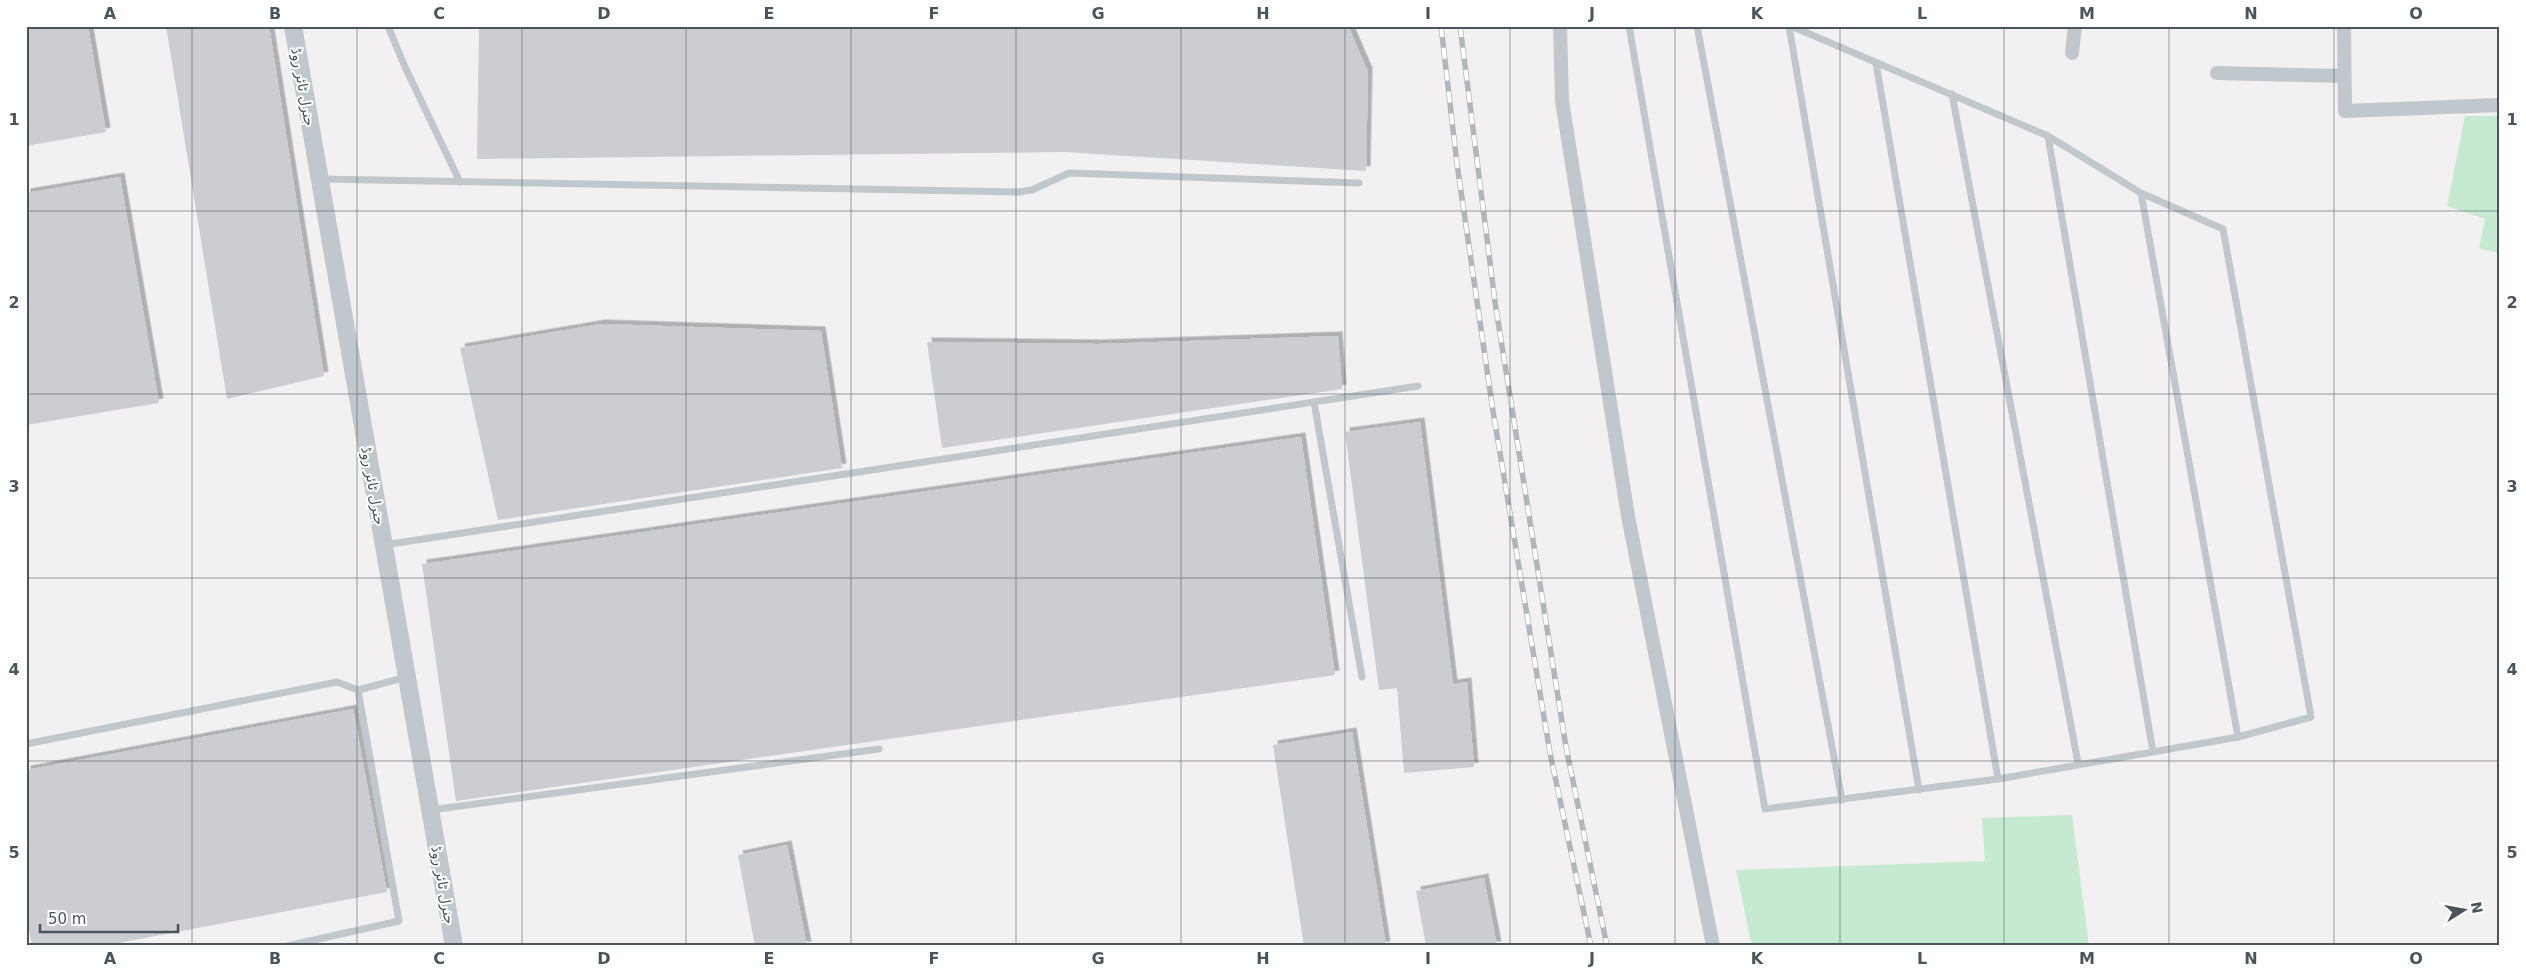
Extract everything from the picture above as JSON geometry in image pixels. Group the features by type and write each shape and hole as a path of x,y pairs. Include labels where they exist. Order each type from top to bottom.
{"street":[{"name":"جنرل ٹائر روڈ","path":"293,26 454,946"},
{"path":"1560,26 1562,101 1628,516 1714,946"},
{"path":"2072,53 2075,26"},
{"path":"2344,26 2345,112 2500,105"},
{"path":"2217,73 2344,76"}],"lane":[{"path":"388,26 405,67 460,182"},
{"path":"1629,26 1765,809 1998,779 2078,763 2238,737 2312,716 2223,229 2141,193 2048,136 1790,26"},
{"path":"1697,26 1842,800"},
{"path":"1790,26 1919,790"},
{"path":"1876,63 1998,779"},
{"path":"1952,94 2078,763"},
{"path":"2048,136 2152,752"},
{"path":"320,179 1019,192 1032,190 1068,173 1088,172 1359,183"},
{"path":"2141,193 2238,737"},
{"path":"384,546 1418,386"},
{"path":"1314,402 1362,677"},
{"path":"26,744 337,682 358,690 407,677"},
{"path":"287,946 399,921 358,690"},
{"path":"430,810 879,750"}],"green space":[{"path":"2465,116 2500,116 2500,254 2479,248 2485,219 2447,206"},
{"path":"2072,815 2089,946 1752,946 1736,870 1985,861 1982,818"}],"building":[{"path":"26,26 88,26 106,132 26,146"},
{"path":"166,26 269,26 324,376 227,399"},
{"path":"479,26 1348,26 1368,72 1366,171 1064,152 477,159"},
{"path":"120,177 159,403 26,425 26,193"},
{"path":"601,324 821,331 842,468 498,520 460,348"},
{"path":"1338,336 1342,389 942,448 927,342 1098,344"},
{"path":"1420,422 1453,684 1467,682 1474,767 1404,773 1397,688 1379,690 1345,432"},
{"path":"1301,437 1335,675 456,801 422,564"},
{"path":"353,709 387,892 103,946 32,946 26,914 26,770"},
{"path":"1352,732 1386,946 1304,946 1273,745"},
{"path":"787,845 807,946 755,946 738,855"},
{"path":"1484,878 1497,946 1426,946 1416,891"}],"railway":[{"path":"1441,26 1457,164 1493,411 1550,753 1591,946"},
{"path":"1460,26 1495,302 1566,747 1607,946"}]}
